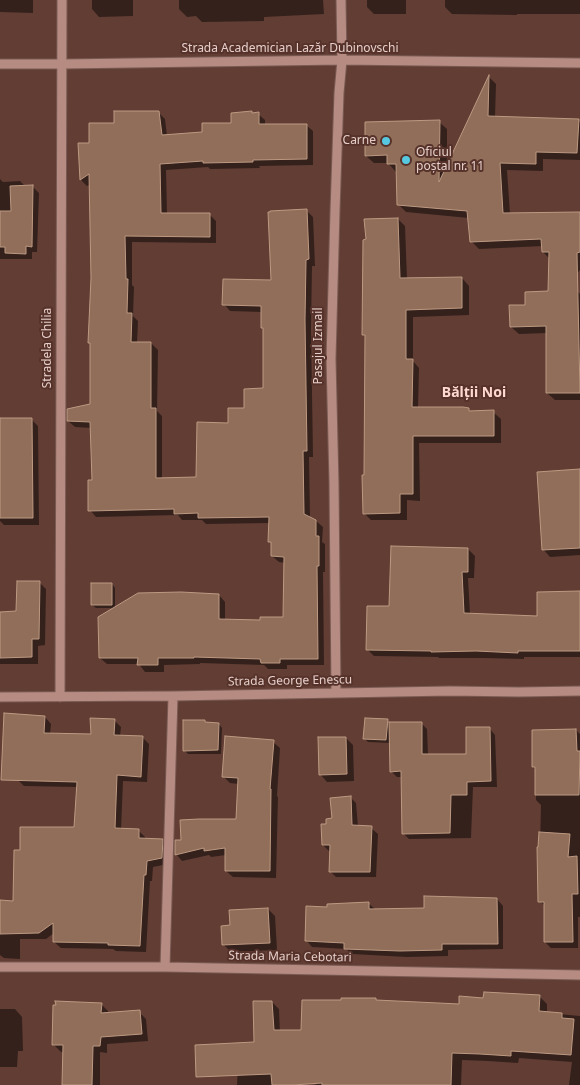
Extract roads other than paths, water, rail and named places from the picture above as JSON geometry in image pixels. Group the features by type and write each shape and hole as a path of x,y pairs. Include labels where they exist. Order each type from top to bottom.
{"street":[{"name":"Stradela Chilia","path":"60,697 62,0"},
{"name":"Pasajul Izmail","path":"336,693 331,359 339,93 342,60 341,0"},
{"name":"Strada Academician Lazăr Dubinovschi","path":"0,64 342,60 580,63"},
{"name":"Strada George Enescu","path":"0,697 580,691"},
{"path":"165,967 173,696"},
{"name":"Strada Maria Cebotari","path":"0,967 165,967 580,975"}],"place":[{"name":"Carne","path":"386,141"},
{"name":"Oficiul poștal nr. 11","path":"406,160"}],"district":[{"name":"Bălții Noi","path":"474,393"}]}
